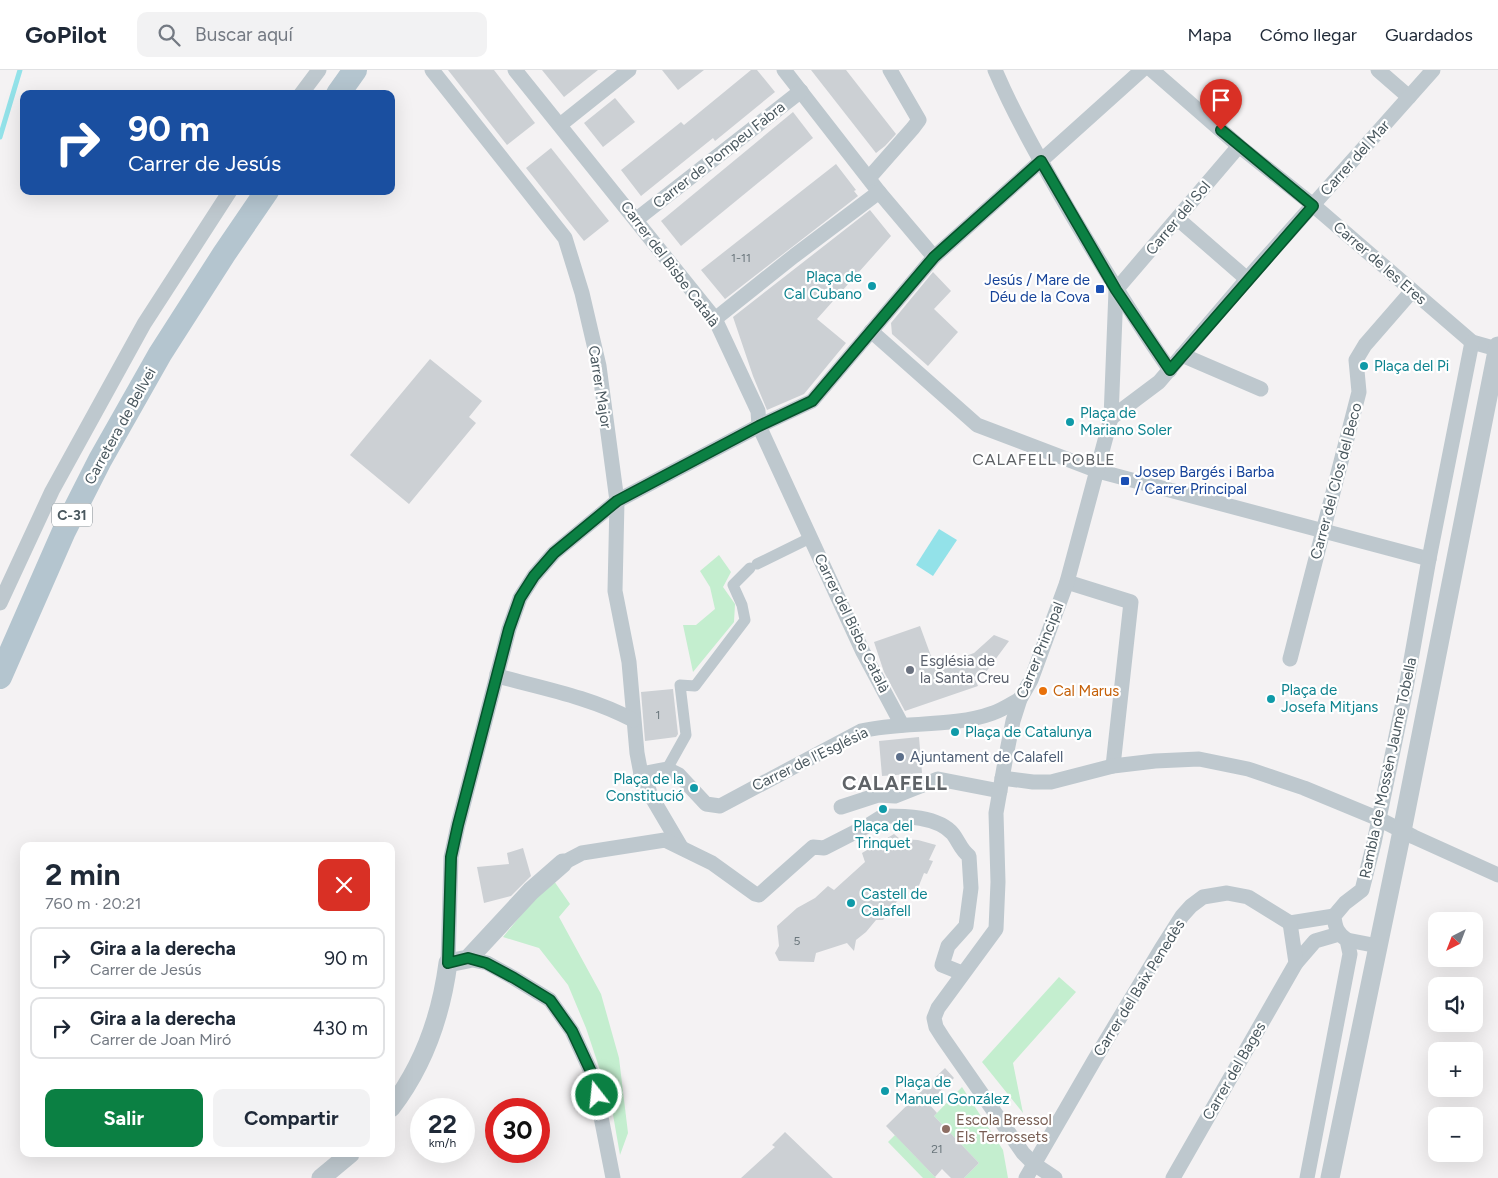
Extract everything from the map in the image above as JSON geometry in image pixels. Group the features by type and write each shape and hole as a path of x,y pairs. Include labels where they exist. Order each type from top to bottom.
{"main road":[{"path":"341,90 356,70"},
{"name":"Carretera de Bellvei","path":"0,677 64,531 104,452 160,354 264,195"}],"street":[{"path":"304,90 319,70"},
{"name":"Carrer Major","path":"432,70 565,238 582,293 599,366 617,501 615,591 629,662 633,720 641,774"},
{"name":"Carrer del Bisbe Català","path":"515,70 715,319 758,411 759,426 810,538 864,652 902,725"},
{"path":"560,125 629,70"},
{"path":"784,70 870,178 879,192 934,257"},
{"path":"870,178 918,120 890,70"},
{"path":"995,70 1041,161 1116,290 1170,370"},
{"path":"395,1102 415,1072 428,1043 444,996 448,963 451,857 509,629 520,598 534,576 554,553 617,501 759,426 812,401 934,257 1142,70"},
{"name":"Carrer de les Eres","path":"1152,70 1239,146 1313,206 1472,342 1498,347"},
{"path":"1378,70 1409,97"},
{"name":"Carrer del Mar","path":"1111,418 1159,382 1433,70"},
{"name":"Carrer de Pompeu Fabra","path":"637,220 801,91"},
{"name":"Carrer del Sol","path":"1116,290 1239,146"},
{"path":"715,319 879,192"},
{"path":"0,603 52,491 144,324 227,195"},
{"path":"1178,219 1248,279"},
{"name":"Carrer Principal","path":"1055,1178 1034,1164 1023,1153 936,1027 934,1018 945,997 996,929 998,882 996,814 1001,785 1013,722 1020,699 1031,680 1067,582 1111,418 1116,290"},
{"name":"Carrer del Clos del Beco","path":"1290,659 1359,392 1356,360 1365,344 1412,291"},
{"path":"870,332 977,425 1098,470 1429,559"},
{"name":"Rambla de Mossèn Jaume Tobella","path":"1334,916 1345,903 1362,890 1406,688 1429,559 1472,342"},
{"name":"Rambla de Mossèn Jaume Tobella","path":"1330,1178 1402,831 1498,347"},
{"path":"1182,355 1261,389"},
{"path":"681,847 651,796 641,774 667,769 686,735 680,684 696,686 745,620 742,605 733,585 754,566 810,538"},
{"path":"1067,582 1131,602 1113,766"},
{"path":"497,674 501,677 591,702 633,720"},
{"name":"Carrer de l'Església","path":"667,769 678,776 706,804 720,806 861,731 877,727 958,720 992,714 1020,699"},
{"path":"840,807 878,795 895,796 938,779 1001,785 1052,782 1113,766 1199,759 1248,769 1304,788 1379,819 1498,874"},
{"path":"878,795 883,816"},
{"path":"468,958 532,890 563,862 582,853 665,840 712,863 755,894 759,894 812,847 824,848 883,816 918,817 946,828 953,835 963,852 969,856 971,888 966,926 948,946 942,965 962,973"},
{"name":"Carrer del Baix Penedès","path":"1026,1178 1161,950 1182,916 1191,906 1203,897 1227,893 1248,897 1290,922"},
{"path":"1296,963 1290,922 1334,916 1335,926 1343,937 1350,954 1307,1178"},
{"path":"1343,937 1378,946"},
{"name":"Carrer del Bages","path":"1173,1178 1296,963 1316,942 1343,937"},
{"path":"448,963 468,958 486,963 550,1000 572,1031 593,1076 613,1178"},
{"path":"321,1178 346,1157"}],"green space":[{"path":"719,555 731,572 723,587 735,604 734,622 693,672 683,625 696,625 715,609 710,587 700,571"},
{"path":"554,881 570,904 559,917 601,994 619,1058 628,1133 620,1155 612,1109 603,1079 586,1028 568,985 539,948 503,937 540,892"},
{"path":"1059,977 1076,992 1013,1063 1023,1113 982,1062"},
{"path":"962,1087 1003,1150 1008,1178 964,1178 979,1163 934,1116"},
{"path":"895,1135 936,1178 923,1178 888,1142"}],"water":[{"path":"939,529 957,540 933,576 916,565"}],"building":[{"path":"448,70 494,70 535,123 507,145"},
{"path":"542,70 598,70 564,97"},
{"path":"662,70 704,70 678,90"},
{"path":"751,70 757,70 775,92 715,141 713,138 641,196 621,170 681,122 684,125"},
{"path":"811,70 846,70 896,134 876,153"},
{"path":"615,98 635,122 603,147 584,123"},
{"path":"793,112 813,138 681,246 661,221"},
{"path":"551,148 609,221 584,241 526,168"},
{"path":"836,164 856,190 854,191 858,196 725,299 701,270"},
{"path":"870,210 891,236 817,319 846,343 804,394 767,410 733,317"},
{"path":"933,272 951,291 934,309 958,332 928,366 892,334 891,323"},
{"path":"430,359 482,401 469,417 476,423 409,504 350,455"},
{"name":"Església de la Santa Creu","path":"920,626 935,667 974,653 994,635 1009,641 986,672 974,677 978,686 905,711 884,672 874,642"},
{"path":"673,689 678,734 676,737 645,741 641,692"},
{"name":"Ajuntament de Calafell","path":"919,737 922,773 882,776 879,741"},
{"name":"Castell de Calafell","path":"894,834 900,839 918,840 936,845 929,860 933,861 927,874 924,873 916,893 907,888 883,920 876,920 856,940 854,951 847,943 816,953 814,962 779,961 775,953 779,946 777,926 797,908 815,898 828,886 834,890 865,862 862,853"},
{"path":"523,848 531,876 511,896 484,903 477,867 509,864 507,853"},
{"path":"945,1068 954,1078 928,1103 937,1113 934,1116 979,1163 964,1178 951,1178 942,1169 935,1177 886,1126"},
{"path":"785,1132 833,1178 741,1178 775,1147 772,1145"}],"waterway":[{"path":"0,137 20,70"}],"place":[{"name":"Plaça de Cal Cubano","path":"872,286"},
{"name":"Jesús / Mare de Déu de la Cova","path":"1100,289"},
{"name":"Plaça del Pi","path":"1364,366"},
{"name":"Plaça de Mariano Soler","path":"1070,422"},
{"name":"Josep Bargés i Barba / Carrer Principal","path":"1125,481"},
{"name":"Església de la Santa Creu","path":"910,670"},
{"name":"Cal Marus","path":"1043,691"},
{"name":"Plaça de Josefa Mitjans","path":"1271,699"},
{"name":"Plaça de Catalunya","path":"955,732"},
{"name":"Ajuntament de Calafell","path":"900,757"},
{"name":"Plaça de la Constitució","path":"694,788"},
{"name":"Plaça del Trinquet","path":"883,809"},
{"name":"Castell de Calafell","path":"851,903"},
{"name":"Plaça de Manuel González","path":"885,1091"},
{"name":"Escola Bressol Els Terrossets","path":"946,1129"}],"district":[{"name":"CALAFELL POBLE","path":"1044,459"},
{"name":"CALAFELL","path":"895,783"}],"route":[{"path":"597,1095 593,1076 572,1031 550,1000 486,963 468,958 448,963 451,857 509,629 520,598 532,579 554,553 617,501 759,426 812,401 934,257 1041,161 1116,290 1170,370 1313,206 1221,130"}]}
